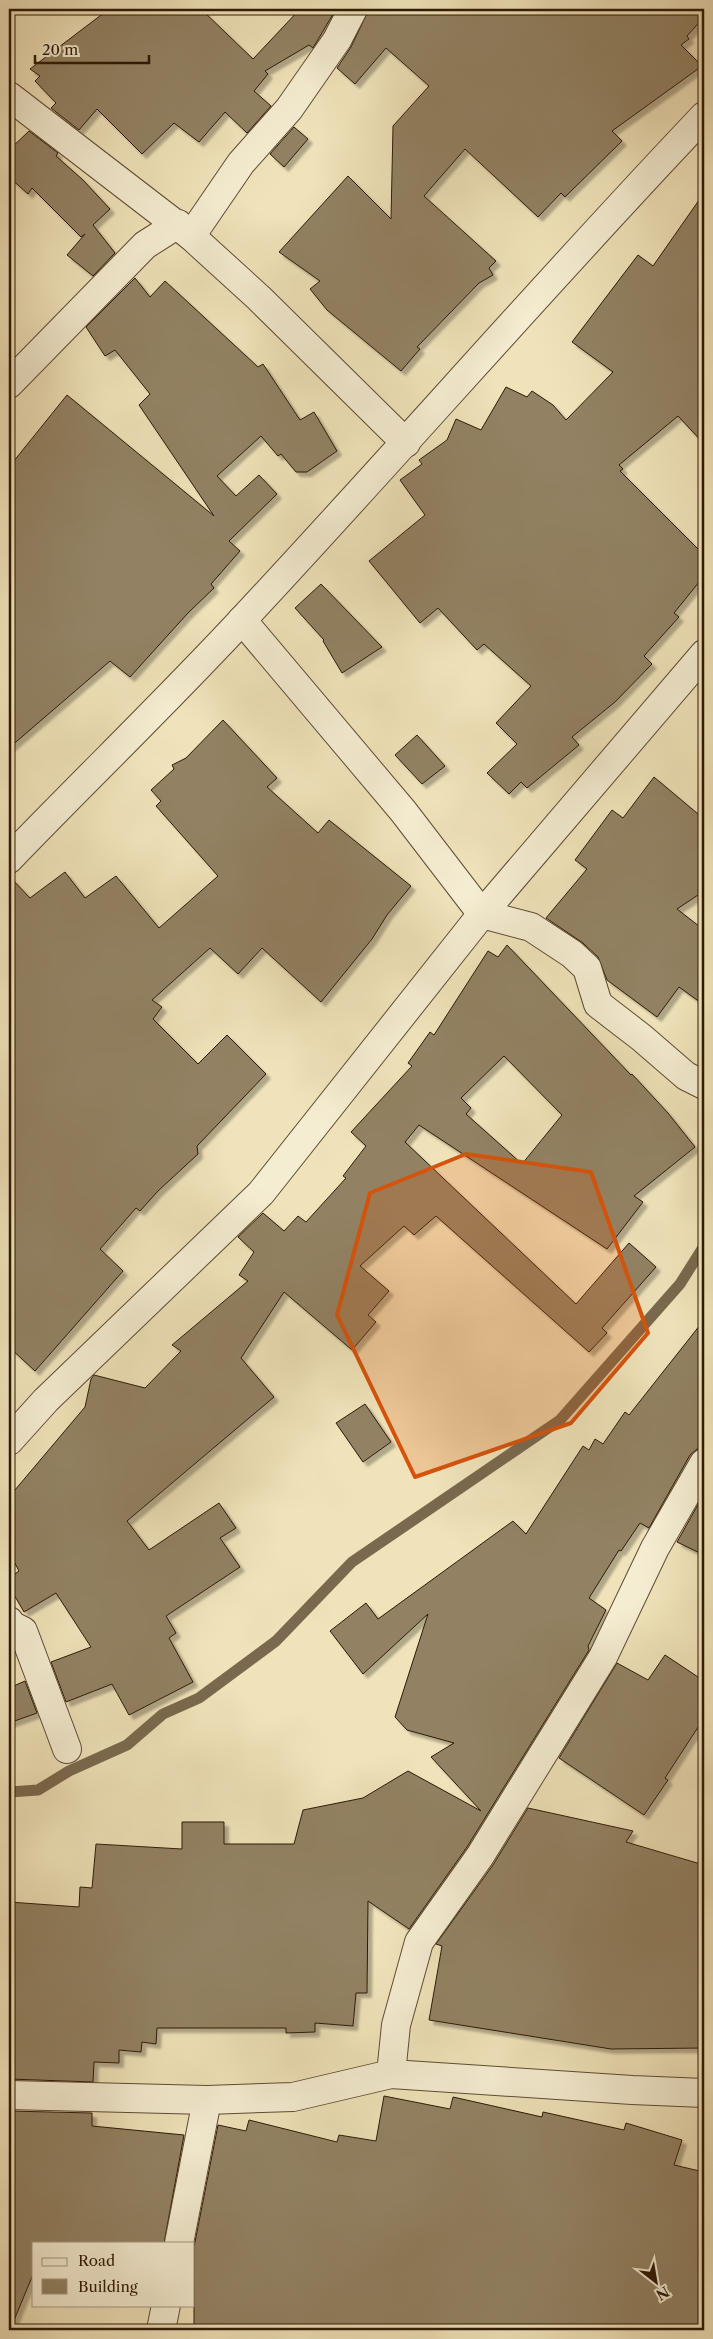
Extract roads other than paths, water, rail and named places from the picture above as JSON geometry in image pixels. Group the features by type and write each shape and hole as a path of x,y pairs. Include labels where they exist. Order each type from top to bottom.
{"street":[{"path":"9,384 145,245 184,230 289,110 337,40 353,9"},
{"path":"9,96 184,230 259,298 406,443"},
{"path":"9,859 242,620 406,443 620,204 704,116"},
{"path":"242,620 402,811 482,914 531,927 572,954 587,968 598,1004 642,1038 686,1076 704,1085"},
{"path":"9,1441 53,1393 261,1193 482,914 704,654"},
{"path":"391,2074 396,2025 419,1942 480,1856 603,1658 655,1548 704,1463"},
{"path":"9,1621 11,1625 23,1631 68,1748"},
{"path":"9,2095 207,2100 293,2097 391,2074 704,2093"},
{"path":"179,2242 207,2100"},
{"path":"161,2330 166,2306"}],"waterway":[{"path":"9,1790 10,1792 38,1790 69,1771 127,1745 163,1714 199,1698 276,1641 352,1562 560,1420 680,1284 704,1246"}]}
